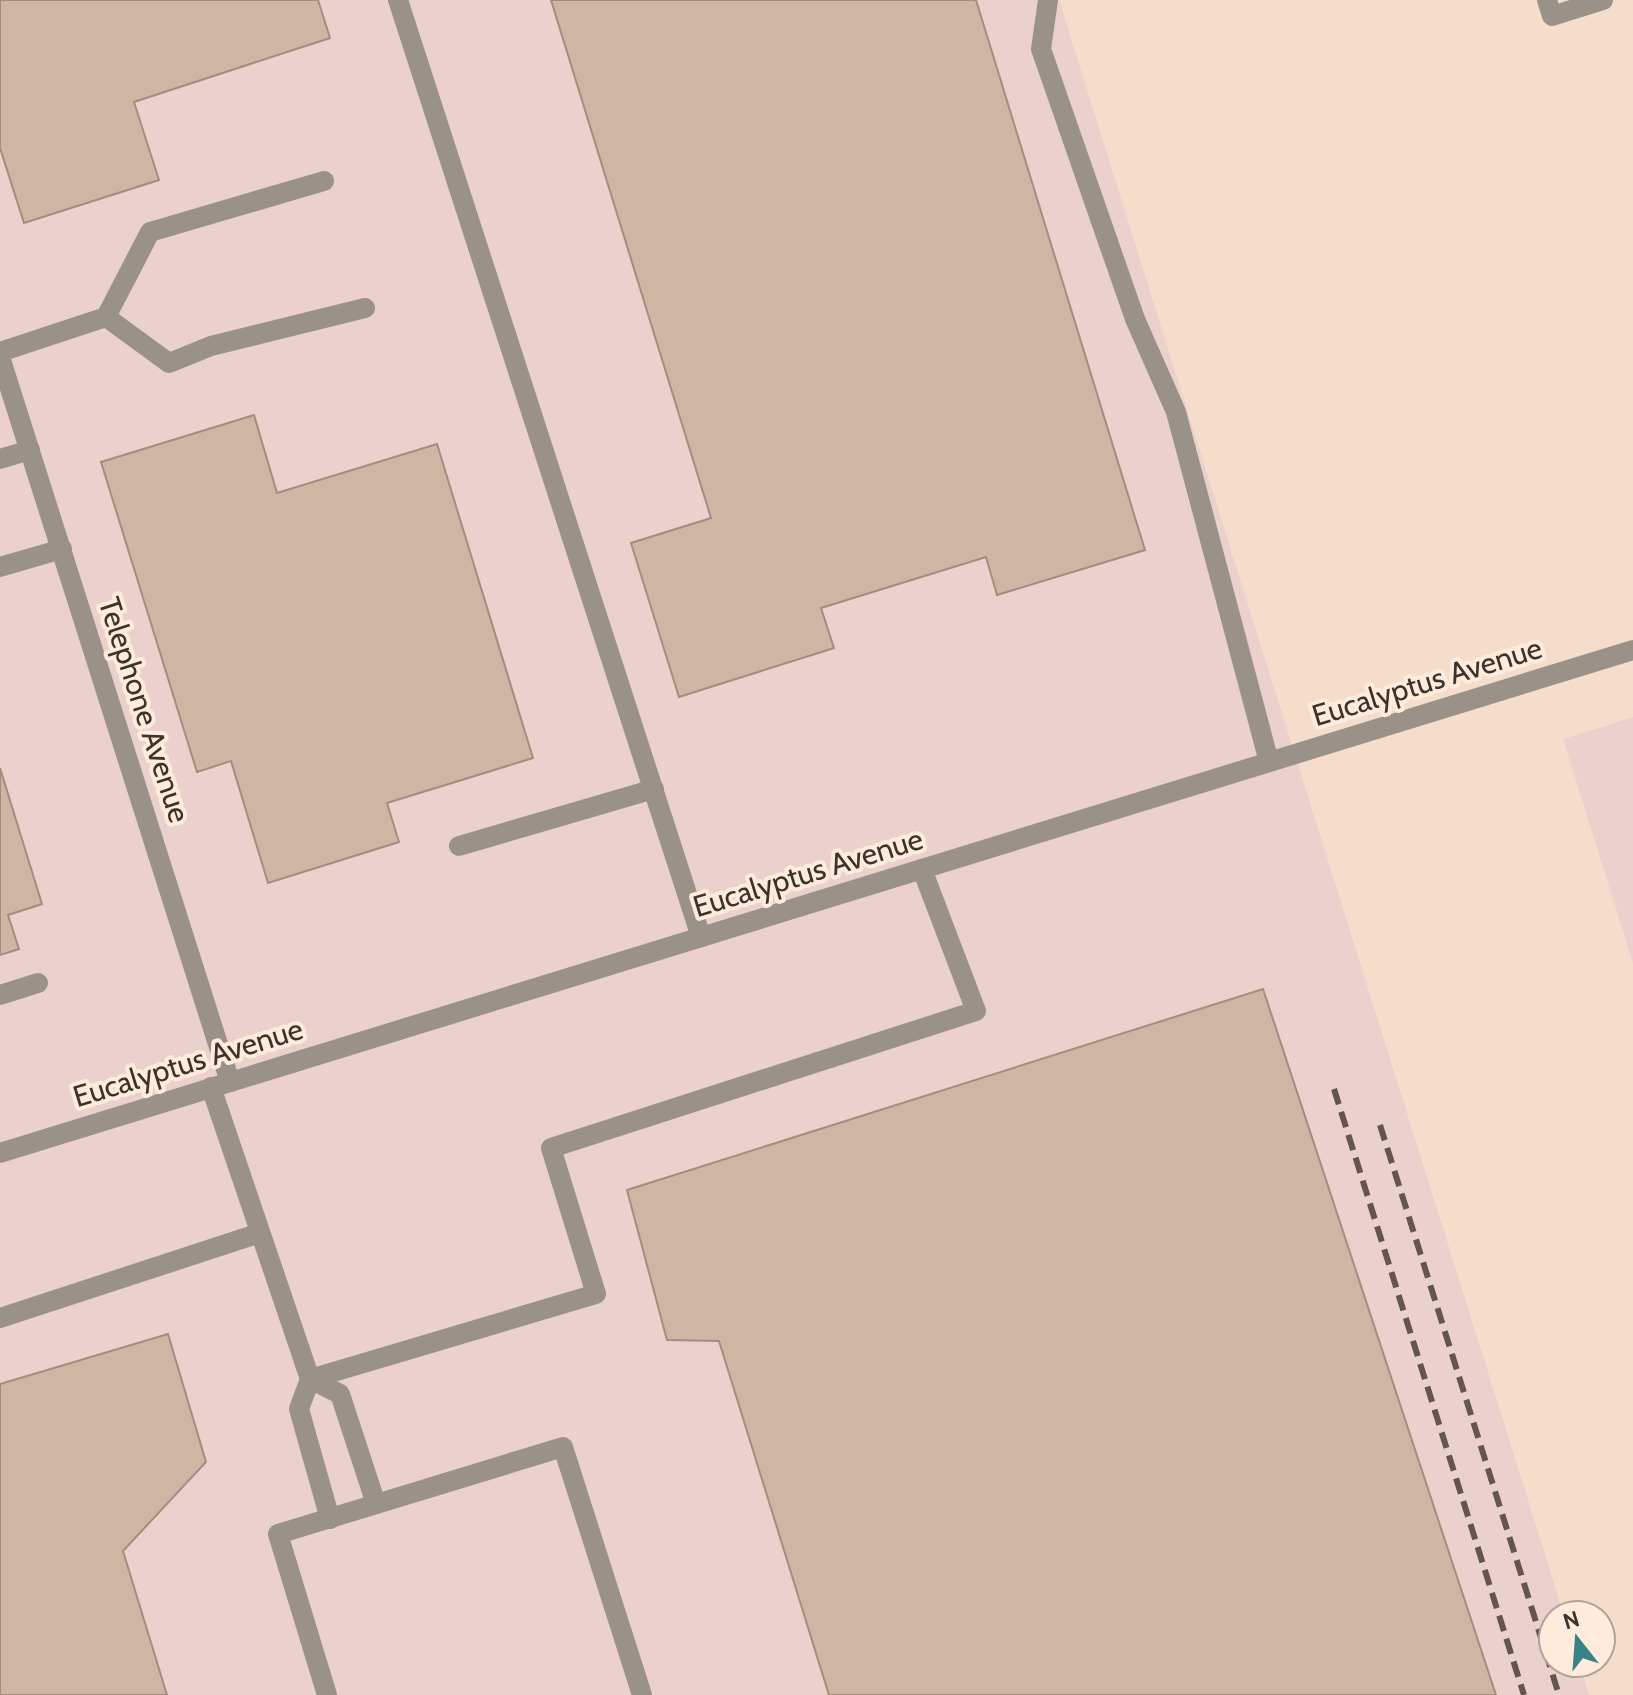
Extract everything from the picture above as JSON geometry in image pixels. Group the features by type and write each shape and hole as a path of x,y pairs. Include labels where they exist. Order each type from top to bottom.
{"street":[{"path":"398,0 701,937"},
{"path":"1048,0 1041,49 1135,319 1176,412 1269,762"},
{"path":"1547,0 1552,16 1603,0"},
{"path":"0,354 106,317 150,232 324,181"},
{"path":"106,317 169,363 211,346 365,308"},
{"name":"Telephone Avenue","path":"0,354 62,549 221,1084 260,1233 310,1379"},
{"path":"0,459 30,450"},
{"path":"0,567 62,549"},
{"name":"Eucalyptus Avenue","path":"0,1153 1633,650"},
{"path":"459,846 654,789"},
{"path":"310,1379 596,1294 551,1148 976,1011 922,869"},
{"path":"0,995 38,983"},
{"path":"0,1318 260,1233"},
{"path":"310,1379 340,1394 376,1504"},
{"path":"310,1379 299,1409 330,1519"},
{"path":"327,1695 278,1534 563,1447 642,1695"}],"shaded area":[{"path":"0,0 1059,0 1559,1599 1537,1599 1537,1679 1584,1679 1589,1695 0,1695"},
{"path":"1633,717 1633,963 1563,739"}],"building":[{"path":"0,0 318,0 330,38 134,102 159,180 24,223 0,148"},
{"path":"551,0 976,0 1145,550 997,595 986,557 821,608 834,648 679,697 631,543 711,518"},
{"path":"254,415 277,493 437,444 533,758 387,803 399,842 268,883 231,761 197,772 101,462"},
{"path":"0,768 42,904 8,915 19,949 0,955"},
{"path":"1263,989 1496,1695 829,1695 719,1341 667,1340 627,1190"},
{"path":"168,1334 206,1462 123,1551 167,1695 0,1695 0,1384"}],"railway":[{"path":"1334,1089 1524,1695"},
{"path":"1380,1125 1559,1695"}]}
